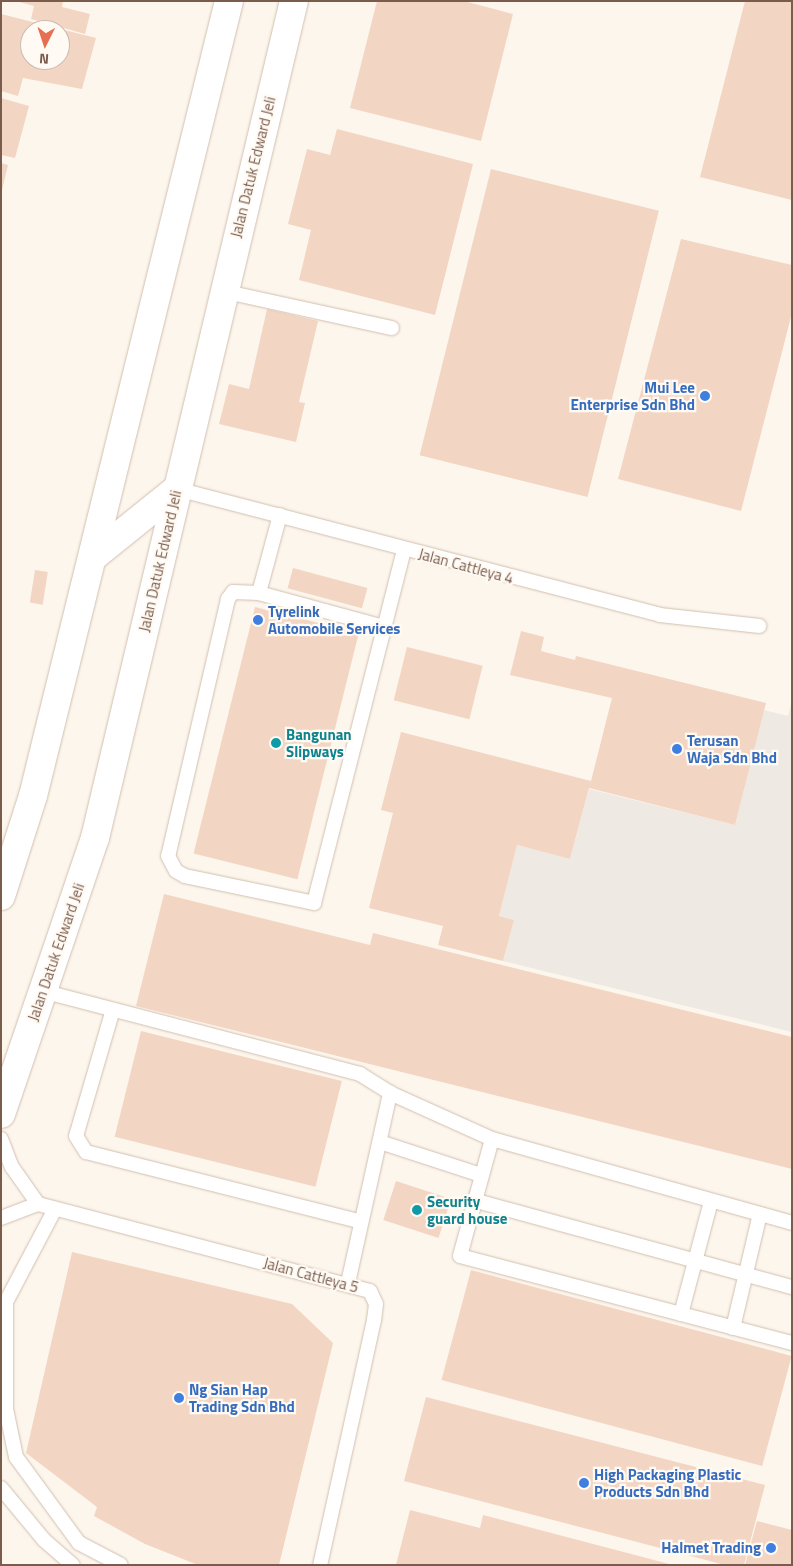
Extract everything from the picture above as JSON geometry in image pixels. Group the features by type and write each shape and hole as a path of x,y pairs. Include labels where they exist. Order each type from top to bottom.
{"street":[{"path":"1,896 33,796 94,556 229,1"},
{"name":"Jalan Datuk Edward Jeli","path":"1,1114 95,838 222,291 294,1"},
{"path":"94,556 177,489"}],"lane":[{"path":"222,291 392,328"},
{"name":"Jalan Cattleya 4","path":"177,489 660,616 759,626"},
{"path":"259,592 280,516"},
{"path":"384,627 259,592 233,592 228,599 168,856 176,871 185,876 314,903 404,549"},
{"path":"42,991 112,1012 360,1074 390,1092 492,1138 792,1223"},
{"path":"112,1012 76,1136 86,1152 359,1222"},
{"path":"348,1283 359,1222 380,1142 390,1092"},
{"path":"492,1138 473,1200 460,1256 792,1343"},
{"path":"1,1139 12,1167 38,1204 1,1218"},
{"path":"380,1142 481,1175"},
{"path":"473,1200 792,1287"},
{"path":"681,1314 710,1201"},
{"name":"Jalan Cattleya 5","path":"38,1204 348,1283 370,1291 376,1304 374,1320 320,1565"},
{"path":"54,1209 6,1302 6,1409 16,1457 44,1496 79,1542 121,1565"},
{"path":"732,1328 760,1214"},
{"path":"1,1488 44,1540 73,1565"}],"shaded area":[{"path":"792,701 792,1032 503,961 514,920 499,916 517,845 570,859 589,789 735,825 764,710 788,716"}],"building":[{"path":"16,1 63,1 62,7 90,14 85,34 70,30 70,20 31,19 34,6"},
{"path":"377,1 464,1 513,14 481,141 350,108"},
{"path":"745,1 792,1 792,200 700,177"},
{"path":"1,14 25,20 20,20 20,70 70,70 70,31 96,38 82,89 23,78 18,96 1,91"},
{"path":"1,98 29,106 15,158 1,155"},
{"path":"337,129 473,164 435,315 299,280 311,230 288,224 307,149 330,155"},
{"path":"1,163 8,165 2,190 1,190"},
{"path":"491,169 659,211 587,497 420,455"},
{"name":"Mui Lee Enterprise Sdn Bhd","path":"681,239 792,265 792,313 741,511 618,479"},
{"path":"267,309 318,321 299,402 305,403 296,442 219,424 229,384 249,389"},
{"path":"293,568 367,588 362,608 288,588"},
{"path":"35,570 48,572 43,605 30,603"},
{"name":"Bangunan Slipways","path":"255,607 359,633 297,879 194,853"},
{"path":"521,631 544,637 541,651 575,660 576,656 766,703 735,825 589,788 570,859 517,845 499,916 514,920 503,961 438,945 443,926 369,908 393,813 381,810 401,732 591,781 612,698 510,675"},
{"path":"407,647 483,666 469,719 394,700"},
{"path":"164,894 370,945 373,933 792,1037 792,1169 136,1006"},
{"path":"141,1031 342,1081 315,1187 115,1137"},
{"name":"Security guard house","path":"396,1181 451,1199 438,1238 383,1220"},
{"name":"Ng Sian Hap Trading Sdn Bhd","path":"72,1252 292,1304 333,1343 279,1565 198,1565 145,1544 94,1516 97,1507 26,1453"},
{"path":"471,1270 792,1356 762,1466 441,1380"},
{"name":"High Packaging Plastic Products Sdn Bhd","path":"426,1397 765,1485 744,1565 725,1565 404,1481"},
{"path":"410,1510 480,1528 483,1515 673,1565 396,1565"},
{"name":"Halmet Trading","path":"757,1521 792,1530 792,1565 745,1565"}],"place":[{"name":"Mui Lee Enterprise Sdn Bhd","path":"705,396"},
{"name":"Tyrelink Automobile Services","path":"258,620"},
{"name":"Bangunan Slipways","path":"276,743"},
{"name":"Terusan Waja Sdn Bhd","path":"677,749"},
{"name":"Security guard house","path":"417,1210"},
{"name":"Ng Sian Hap Trading Sdn Bhd","path":"179,1398"},
{"name":"High Packaging Plastic Products Sdn Bhd","path":"584,1483"},
{"name":"Halmet Trading","path":"771,1548"}]}
